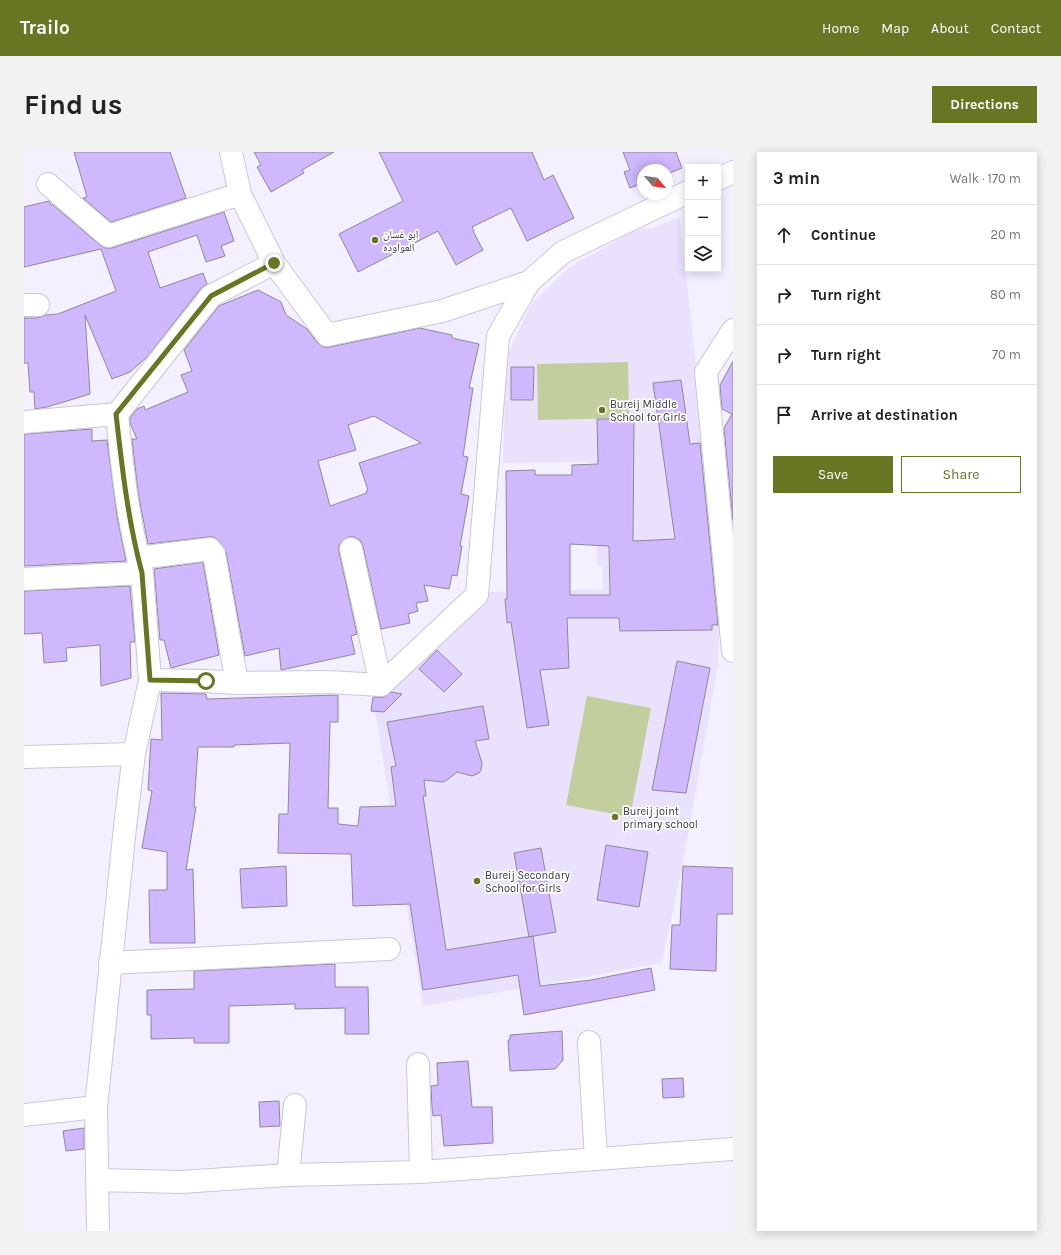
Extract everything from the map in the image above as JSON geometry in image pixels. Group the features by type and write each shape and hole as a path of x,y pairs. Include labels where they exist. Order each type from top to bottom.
{"street":[{"path":"231,152 240,194 274,263 327,335 442,311 529,282"},
{"path":"721,178 733,172"},
{"path":"48,184 108,236 240,194"},
{"path":"150,680 237,683 326,682 381,684 477,595 498,336 529,282 563,252 685,193"},
{"path":"98,1231 96,1107 110,963 134,754 150,680 140,565 123,476 116,414 211,296 274,263"},
{"path":"733,330 706,372 732,627 733,651"},
{"path":"24,422 116,414"},
{"path":"351,548 381,684"},
{"path":"24,579 140,565 210,549 214,554 237,683"},
{"path":"24,757 134,754"},
{"path":"110,963 389,949"},
{"path":"589,1042 596,1159"},
{"path":"418,1064 421,1172"},
{"path":"288,1175 295,1105"},
{"path":"24,1115 96,1107"},
{"path":"98,1180 181,1182 288,1175 421,1172 733,1149"}],"shaded area":[{"path":"680,217 720,587 718,665 682,868 662,963 423,1006 373,698 491,592 603,589 602,566 597,566 595,462 503,463 506,358 531,304 571,266 639,228 650,229"}],"green space":[{"path":"628,362 629,418 538,420 537,364"},
{"path":"587,696 651,708 630,817 566,805"}],"building":[{"path":"74,152 170,152 186,198 111,222 83,198 87,197"},
{"path":"254,152 334,152 302,170 304,173 271,192 257,167 261,165"},
{"path":"379,152 532,152 544,180 553,175 574,218 527,241 511,208 472,227 483,250 456,265 438,231 358,272 339,234 403,201"},
{"path":"623,152 676,152 682,168 673,172 673,164 637,164 637,185 630,188 624,172 630,170"},
{"path":"49,201 51,205 53,205 105,248 112,248 224,212 234,241 221,246 225,256 206,262 197,235 148,252 160,288 203,273 207,284 201,288 148,356 130,372 112,379 85,315 90,394 47,407 35,409 34,392 30,392 28,363 24,363 24,318 38,318 46,315 58,314 116,291 101,249 24,267 24,207"},
{"path":"258,290 281,302 286,315 307,329 323,347 330,347 420,328 452,335 452,338 479,344 469,388 473,388 463,456 468,457 461,494 469,496 460,546 462,546 457,576 452,575 449,589 424,585 428,601 416,603 418,611 408,614 410,623 381,629 363,546 360,540 354,537 349,537 343,540 339,545 339,552 357,634 351,636 355,654 281,670 279,648 245,656 226,552 219,541 214,537 208,537 148,544 138,492 132,439 137,439 130,423 130,418 137,409 144,406 145,410 188,392 181,375 192,371 184,350 219,306","holes":["374,416 421,443 359,463 368,490 366,491 367,493 330,506 318,461 356,450 348,425"]},
{"path":"733,361 733,521 724,428 732,414 722,409 720,385"},
{"path":"511,367 534,367 533,400 511,400"},
{"path":"681,380 690,444 700,443 718,625 712,625 712,630 620,631 619,618 567,618 569,668 540,670 549,725 527,728 511,622 507,623 505,599 507,599 506,471 535,470 535,475 572,475 572,465 598,464 597,419 634,419 633,541 675,539 653,383","holes":["570,544 609,546 610,595 570,595"]},
{"path":"92,429 92,441 107,440 117,516 126,561 24,566 24,434"},
{"path":"203,562 219,655 171,668 164,640 160,640 154,569"},
{"path":"130,586 135,642 130,642 131,678 101,686 100,645 66,648 67,661 44,663 42,633 24,634 24,591"},
{"path":"437,650 462,674 444,692 419,669"},
{"path":"677,661 710,668 686,793 652,790"},
{"path":"391,692 402,694 384,712 371,711 373,697 384,697"},
{"path":"161,693 206,694 207,699 338,695 338,722 330,722 328,808 338,808 338,824 358,826 360,807 396,806 391,767 396,766 387,722 483,706 489,739 475,741 482,763 479,773 472,776 457,772 443,782 424,780 426,796 423,796 446,950 533,936 540,986 591,980 651,968 655,990 524,1015 518,975 423,990 410,904 353,906 351,854 278,853 279,814 288,814 290,743 234,745 234,747 198,747 194,807 196,807 186,870 193,869 195,943 150,943 149,890 167,890 167,852 142,848 152,791 148,790 151,739 162,740"},
{"path":"606,845 648,852 639,907 597,900"},
{"path":"541,848 556,932 529,937 514,853"},
{"path":"286,866 287,906 242,908 240,869"},
{"path":"683,866 733,868 733,914 717,914 716,971 670,969 672,925 680,925"},
{"path":"335,964 335,987 368,987 369,1034 345,1034 345,1008 295,1009 295,1004 229,1006 229,1043 194,1043 194,1038 151,1039 151,1015 147,1015 147,990 194,989 194,971"},
{"path":"562,1031 563,1060 555,1069 510,1071 508,1040 510,1040 510,1035"},
{"path":"468,1061 472,1107 492,1107 493,1143 444,1146 441,1115 433,1116 432,1108 431,1086 438,1085 437,1063"},
{"path":"683,1078 684,1097 663,1098 662,1079"},
{"path":"279,1101 280,1126 260,1127 259,1102"},
{"path":"84,1128 84,1149 66,1151 63,1131"}],"place":[{"name":"ابو غسان العواوده","path":"375,240"},
{"name":"Bureij Middle School for Girls","path":"602,410"},
{"name":"Bureij joint primary school","path":"615,817"},
{"name":"Bureij Secondary School for Girls","path":"477,881"}],"route":[{"path":"206,681 150,680 142,573 123,476 116,414 211,296 274,263"}]}
